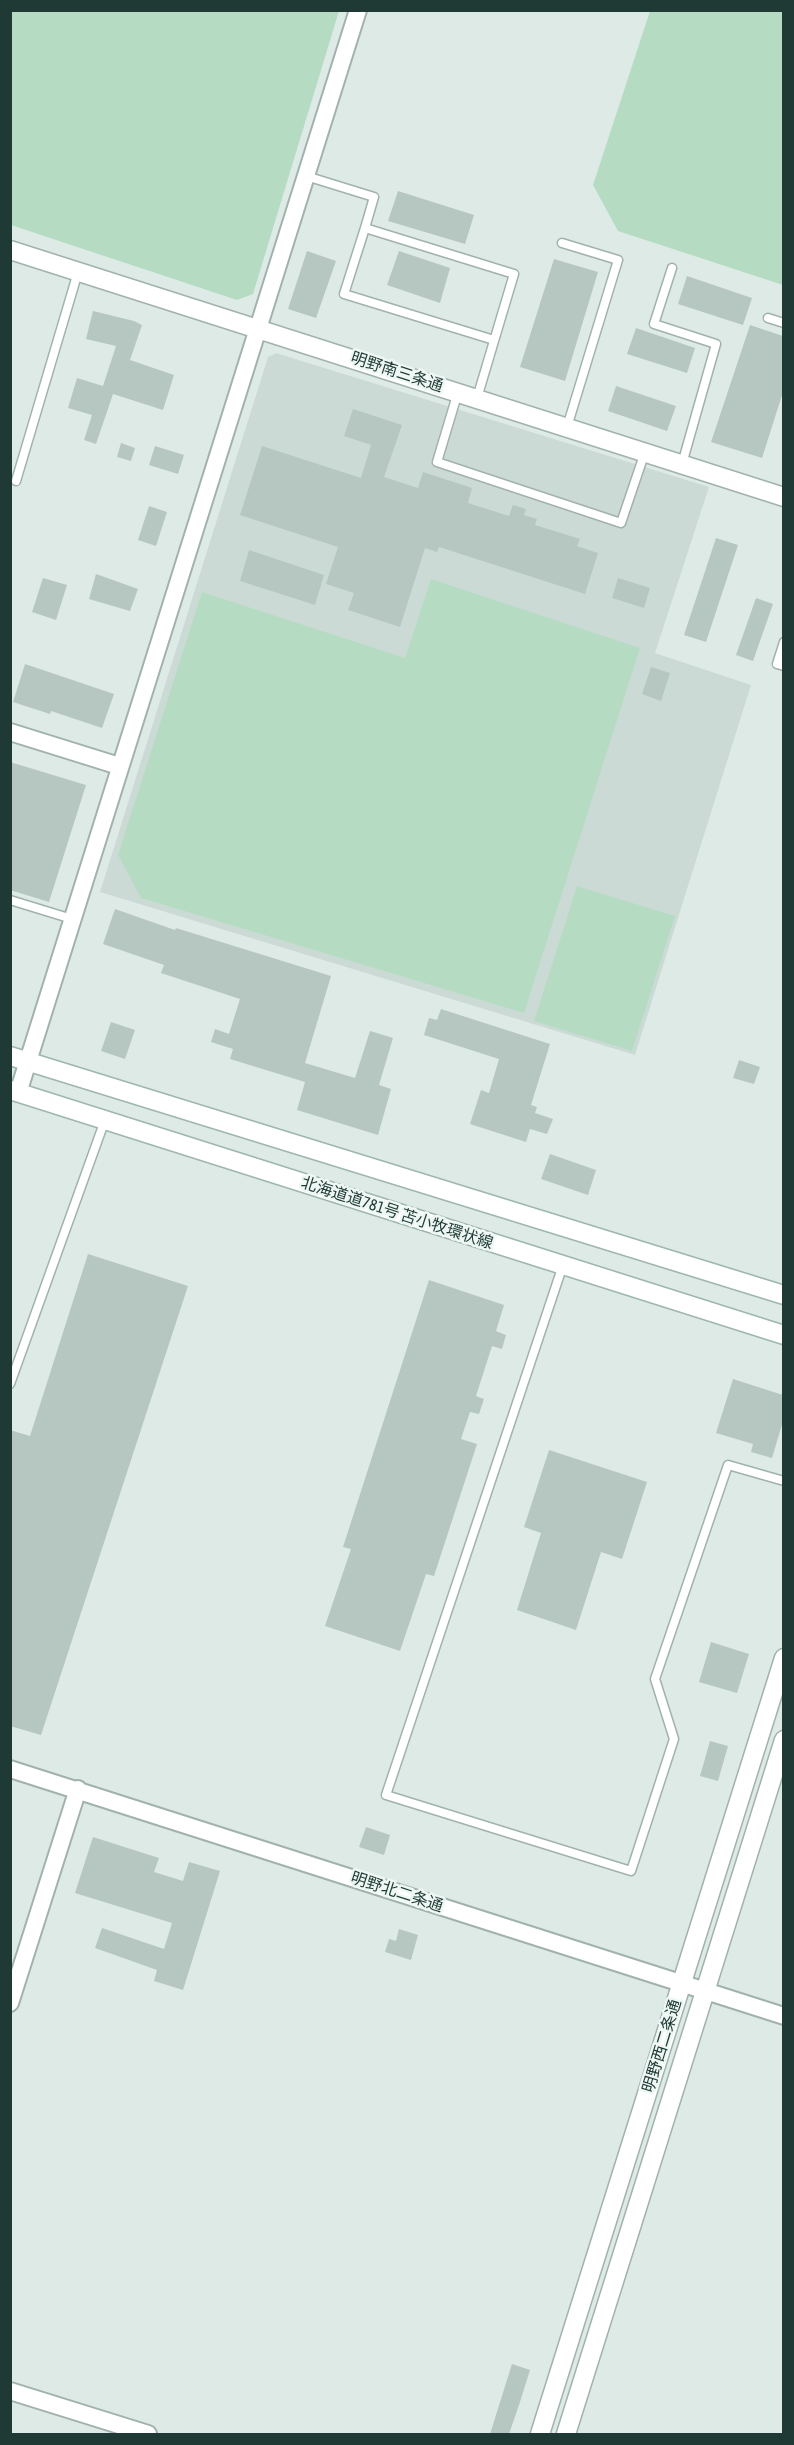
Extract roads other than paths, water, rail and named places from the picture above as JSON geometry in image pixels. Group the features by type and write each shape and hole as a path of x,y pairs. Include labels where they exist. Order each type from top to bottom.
{"street":[{"path":"14,1092 19,1059 72,919 358,10"},
{"name":"明野南三条通","path":"10,250 783,494"},
{"path":"10,732 119,766"},
{"name":"北海道道781号 苫小牧環状線","path":"19,1059 783,1295"},
{"name":"北海道道781号 苫小牧環状線","path":"14,1092 783,1335"},
{"name":"明野西二条通","path":"540,2434 783,1658"},
{"name":"明野西二条通","path":"566,2434 783,1740"},
{"name":"明野北二条通","path":"10,1769 783,2016"},
{"path":"10,2003 78,1789"},
{"path":"10,2391 148,2434"}],"lane":[{"path":"306,176 374,197 345,294 494,340"},
{"path":"364,228 514,274 477,398"},
{"path":"562,243 618,260 567,427"},
{"path":"672,268 654,324 716,344 682,464"},
{"path":"16,481 79,271"},
{"path":"768,318 783,323"},
{"path":"458,392 437,462 621,523 645,452"},
{"path":"783,642 777,664 783,666"},
{"path":"10,900 72,919"},
{"path":"10,1384 105,1120"},
{"path":"562,1265 386,1795 631,1870 674,1739 655,1679 728,1465 783,1481"}]}
